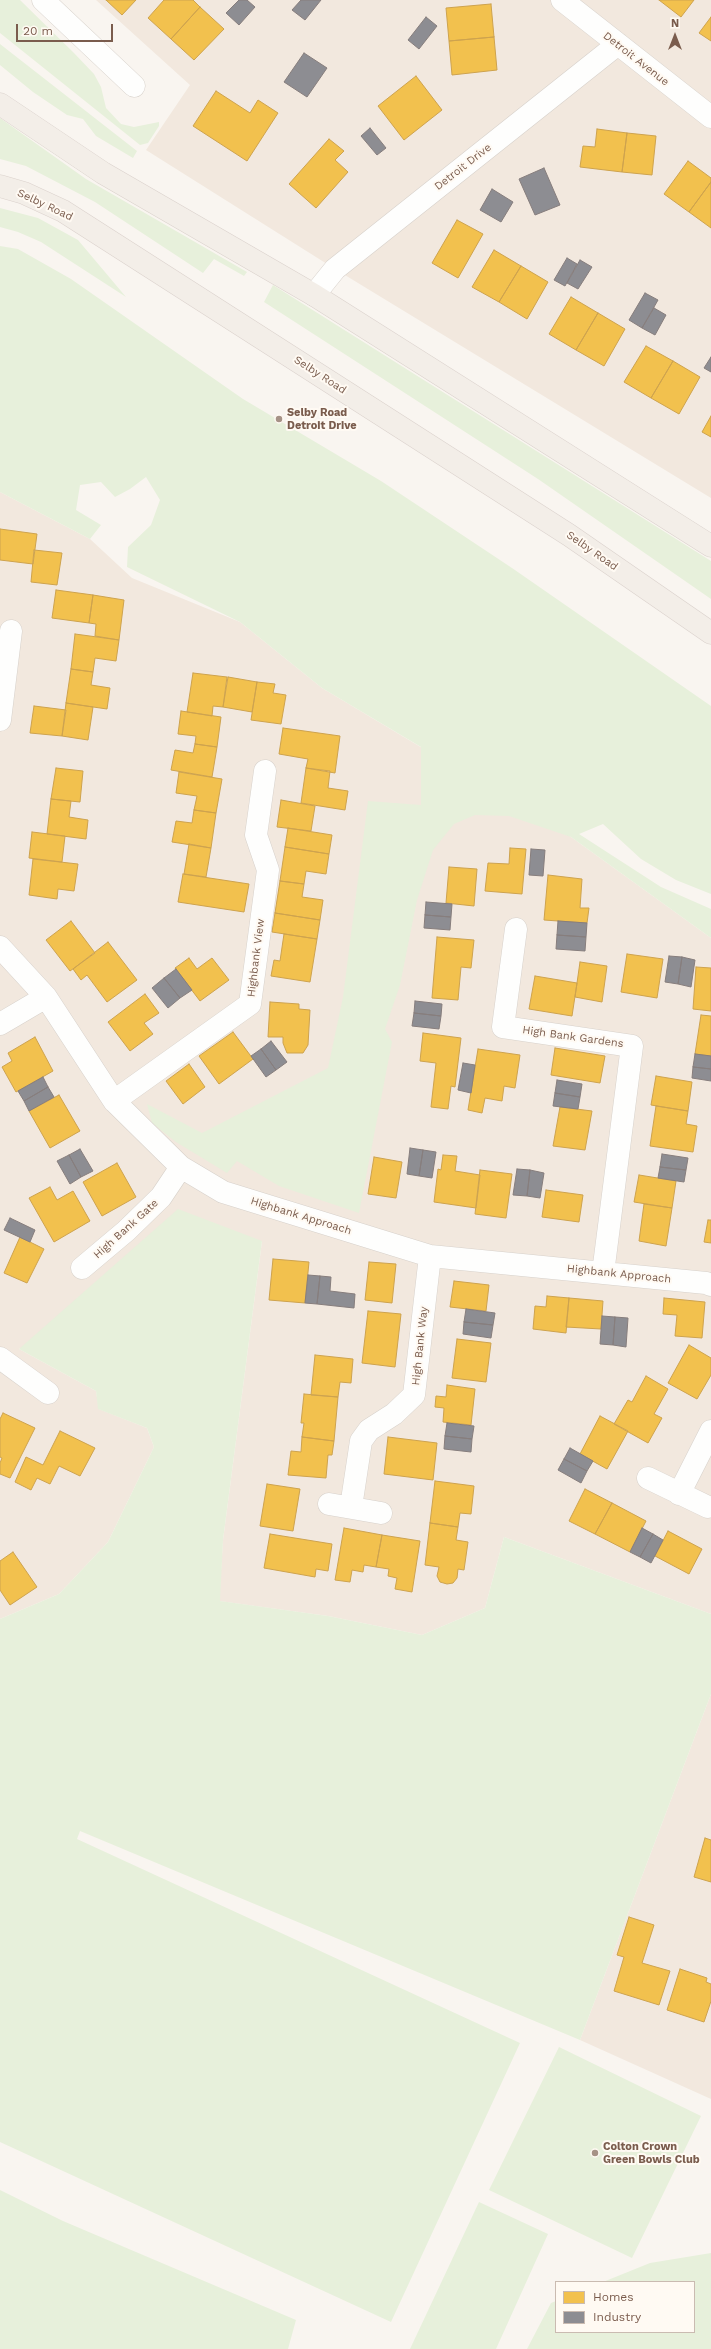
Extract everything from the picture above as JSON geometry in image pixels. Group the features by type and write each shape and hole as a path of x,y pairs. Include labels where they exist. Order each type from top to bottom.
{"main road":[{"path":"0,104 103,173 314,295 711,546"},
{"name":"Selby Road","path":"0,186 24,193 63,211 569,535 711,633"}],"street":[{"path":"43,0 134,86"},
{"name":"Detroit Avenue","path":"562,0 711,117"},
{"name":"Detroit Drive","path":"314,295 335,269 618,44"},
{"path":"0,720 11,631"},
{"name":"Highbank View","path":"114,1101 250,1004 268,870 256,835 266,771"},
{"name":"High Bank Gardens","path":"516,929 503,1027 632,1046 603,1272"},
{"name":"Highbank Approach","path":"0,946 46,997 114,1101 181,1167 223,1192 430,1256 603,1272 711,1285"},
{"path":"0,1024 46,997"},
{"name":"High Bank Gate","path":"82,1268 126,1231 162,1197 181,1167"},
{"name":"High Bank Way","path":"351,1507 361,1441 370,1430 394,1414 414,1395 430,1256"},
{"path":"0,1358 48,1392"},
{"path":"679,1494 711,1431"},
{"path":"648,1478 708,1507"},
{"path":"330,1504 381,1513"}],"shaded area":[{"path":"96,0 711,0 711,498 335,269 146,150 190,85"},
{"path":"0,492 90,539 132,578 240,622 322,688 571,837 711,938 711,1614 504,1537 485,1608 422,1635 328,1616 219,1601 223,1540 262,1241 19,1349 96,1391 99,1409 147,1428 154,1447 108,1542 59,1594 0,1619"},
{"path":"711,1694 711,2099 580,2040"}],"green space":[{"path":"0,0 20,0 74,53 94,74 101,87 106,108 121,124 134,127 159,122 159,126 148,143 140,145 0,33"},
{"path":"0,44 137,151 133,158 96,136 83,119 67,115 33,92 0,65"},
{"path":"0,118 86,179 247,272 244,276 214,259 203,273 95,202 26,166 0,159"},
{"path":"0,208 38,218 78,240 126,297 41,242 18,232 0,227"},
{"path":"0,246 18,249 71,279 243,399 381,481 512,568 711,706 711,894 676,880 641,859 603,824 579,834 661,887 711,909 711,938 571,837 509,816 475,815 454,824 433,850 417,900 400,985 385,1029 392,1042 359,1213 279,1186 237,1161 227,1173 176,1142 152,1123 147,1104 202,1133 328,1068 343,997 368,801 421,805 421,747 322,688 240,622 127,567 128,547 151,525 160,500 146,477 130,489 115,497 101,482 80,485 76,510 101,525 90,539 0,492"},
{"path":"273,285 711,561 711,599 538,479 264,302"},
{"path":"178,1209 262,1241 223,1540 220,1601 328,1616 422,1635 485,1608 504,1537 711,1614 711,1694 580,2040 80,1831 77,1839 520,2043 391,2322 0,2142 0,1619 59,1594 108,1542 154,1447 147,1428 98,1409 96,1391 19,1349"},
{"name":"Colton Crown Green Bowls Club","path":"559,2047 701,2116 632,2258 489,2190"},
{"path":"0,2190 63,2221 296,2320 288,2349 0,2349"},
{"path":"479,2202 548,2234 496,2349 410,2349"},
{"path":"711,2253 711,2349 527,2349 551,2303 555,2301 555,2333 695,2333 695,2281 605,2281 650,2263"}],"building: Homes":[{"path":"106,0 136,0 122,15"},
{"path":"164,0 193,0 200,7 171,39 148,18"},
{"path":"659,0 694,0 681,17"},
{"path":"491,4 494,37 449,41 446,8"},
{"path":"200,7 224,29 194,60 171,39"},
{"path":"711,17 711,41 699,33"},
{"path":"494,37 497,70 452,75 449,41"},
{"path":"416,76 442,110 404,140 378,106"},
{"path":"216,91 250,113 258,100 278,113 247,161 193,126"},
{"path":"597,129 627,133 622,172 580,167 583,146 595,147"},
{"path":"627,133 656,136 652,175 622,172"},
{"path":"329,139 344,151 335,160 348,172 316,208 289,184"},
{"path":"688,161 711,178 711,182 689,212 664,194"},
{"path":"711,182 711,228 689,212"},
{"path":"457,220 483,234 458,278 432,263"},
{"path":"494,250 521,266 499,302 472,287"},
{"path":"521,266 548,282 527,319 499,302"},
{"path":"571,297 598,313 576,350 549,334"},
{"path":"598,313 625,329 604,366 576,350"},
{"path":"646,346 673,361 651,398 624,382"},
{"path":"673,361 700,377 679,414 651,398"},
{"path":"711,416 711,437 702,432"},
{"path":"0,529 37,534 33,564 0,560"},
{"path":"34,550 62,553 57,585 31,582"},
{"path":"56,590 93,595 89,623 52,618"},
{"path":"93,595 124,600 119,640 95,636 96,624 89,623"},
{"path":"75,634 119,640 116,661 95,658 93,672 71,669"},
{"path":"71,669 93,672 91,685 110,688 107,709 66,703"},
{"path":"193,673 227,677 223,707 213,706 212,716 187,712"},
{"path":"228,677 257,682 252,712 223,707"},
{"path":"257,682 275,684 273,693 286,695 281,724 251,720"},
{"path":"66,703 93,707 88,740 62,736"},
{"path":"34,706 66,710 62,736 30,733"},
{"path":"181,711 221,717 217,747 195,744 196,736 178,734"},
{"path":"283,728 340,736 335,773 306,768 308,759 279,754"},
{"path":"195,744 217,747 212,777 171,770 175,750 193,753"},
{"path":"56,768 83,771 80,802 51,799"},
{"path":"306,768 330,771 328,788 348,791 345,810 301,803"},
{"path":"179,772 222,779 216,813 194,810 197,796 176,793"},
{"path":"51,799 71,801 69,817 88,820 86,839 47,834"},
{"path":"281,800 315,806 311,831 277,827"},
{"path":"194,810 216,813 211,848 172,842 176,821 192,823"},
{"path":"288,828 332,835 329,854 285,847"},
{"path":"32,832 65,836 62,862 29,858"},
{"path":"189,844 211,848 206,877 184,874"},
{"path":"285,847 329,854 326,874 306,871 304,884 280,881"},
{"path":"510,848 526,849 522,894 485,891 488,863 509,864"},
{"path":"33,859 78,864 74,891 58,889 57,899 29,895"},
{"path":"449,867 477,869 474,906 446,903"},
{"path":"183,874 249,884 244,912 178,902"},
{"path":"548,875 582,879 580,908 589,908 587,923 544,920"},
{"path":"280,881 304,884 302,897 323,900 320,920 275,913"},
{"path":"275,913 320,920 317,939 272,932"},
{"path":"71,921 95,953 70,971 46,940"},
{"path":"284,934 317,939 310,982 271,976 274,960 280,961"},
{"path":"437,937 474,940 471,968 461,967 458,1000 432,998"},
{"path":"108,942 137,980 107,1002 87,975 81,980 73,969"},
{"path":"627,954 663,959 657,998 621,992"},
{"path":"189,958 197,969 212,958 229,980 200,1001 175,968"},
{"path":"580,962 607,966 602,1002 575,997"},
{"path":"696,967 711,968 711,1011 693,1009"},
{"path":"535,976 577,983 572,1016 529,1009"},
{"path":"145,994 159,1013 144,1023 153,1034 130,1051 108,1022"},
{"path":"270,1002 299,1004 299,1009 310,1010 308,1045 303,1053 287,1053 283,1043 283,1037 268,1037"},
{"path":"701,1015 711,1016 711,1056 695,1054"},
{"path":"233,1032 253,1059 219,1084 199,1056"},
{"path":"423,1033 461,1038 455,1087 451,1086 448,1109 431,1107 436,1063 420,1061"},
{"path":"35,1037 53,1071 16,1092 2,1067 12,1061 8,1053"},
{"path":"555,1048 605,1056 600,1083 551,1075"},
{"path":"478,1049 520,1055 515,1088 504,1086 502,1101 485,1098 482,1113 468,1110"},
{"path":"189,1064 205,1087 183,1104 166,1081"},
{"path":"656,1076 692,1082 688,1111 651,1105"},
{"path":"59,1095 80,1131 50,1148 29,1111"},
{"path":"656,1106 688,1111 686,1124 697,1126 693,1152 650,1146"},
{"path":"560,1107 592,1111 585,1150 553,1146"},
{"path":"443,1155 457,1156 455,1171 480,1175 476,1208 434,1202 438,1169 441,1170"},
{"path":"374,1157 402,1162 396,1198 368,1194"},
{"path":"117,1163 136,1197 102,1216 83,1182"},
{"path":"480,1170 512,1174 506,1218 475,1214"},
{"path":"639,1175 676,1181 672,1208 634,1202"},
{"path":"50,1187 57,1200 73,1191 90,1221 54,1242 29,1198"},
{"path":"546,1190 583,1195 579,1222 542,1217"},
{"path":"644,1204 672,1208 666,1246 639,1241"},
{"path":"708,1220 711,1220 711,1243 704,1242"},
{"path":"20,1237 44,1249 27,1283 4,1273"},
{"path":"273,1259 309,1262 305,1303 269,1300"},
{"path":"369,1262 396,1264 392,1303 365,1300"},
{"path":"454,1281 489,1285 486,1311 450,1307"},
{"path":"547,1296 569,1298 566,1333 533,1329 535,1306 546,1307"},
{"path":"569,1298 603,1301 601,1329 566,1327"},
{"path":"664,1298 705,1302 702,1338 675,1336 677,1315 663,1314"},
{"path":"368,1311 401,1314 395,1367 362,1363"},
{"path":"457,1339 491,1343 486,1382 452,1378"},
{"path":"689,1345 711,1358 711,1375 697,1399 668,1383"},
{"path":"315,1355 353,1359 351,1383 340,1382 338,1397 311,1395"},
{"path":"646,1376 668,1389 654,1414 662,1418 648,1443 614,1424 628,1400 632,1402"},
{"path":"447,1385 475,1389 471,1425 443,1422 444,1408 435,1407 436,1396 446,1397"},
{"path":"304,1394 338,1397 334,1441 302,1437 304,1423 301,1423"},
{"path":"3,1413 35,1428 10,1478 0,1474 0,1463 2,1458 0,1457 0,1419"},
{"path":"600,1416 628,1431 607,1469 580,1454"},
{"path":"60,1431 95,1448 80,1476 59,1466 50,1484 37,1478 31,1490 15,1482 26,1457 43,1465"},
{"path":"302,1437 334,1441 332,1455 328,1455 326,1478 288,1475 291,1451 301,1452"},
{"path":"388,1437 437,1443 433,1480 384,1474"},
{"path":"435,1481 474,1486 471,1514 460,1513 458,1527 430,1523"},
{"path":"267,1484 300,1489 293,1531 260,1526"},
{"path":"585,1489 612,1503 595,1534 569,1521"},
{"path":"612,1503 646,1521 630,1552 595,1534"},
{"path":"430,1523 458,1527 456,1540 468,1542 464,1570 458,1569 457,1578 453,1583 447,1584 440,1582 437,1576 439,1567 425,1565"},
{"path":"344,1528 382,1535 376,1567 364,1565 363,1572 352,1570 350,1582 335,1580"},
{"path":"668,1531 702,1549 689,1574 655,1556"},
{"path":"270,1534 332,1544 328,1571 316,1569 315,1577 264,1568"},
{"path":"382,1535 420,1541 412,1592 395,1589 397,1578 388,1576 389,1569 376,1567"},
{"path":"13,1552 37,1587 10,1605 0,1590 0,1561"},
{"path":"705,1838 711,1840 711,1882 694,1877"},
{"path":"629,1917 654,1925 642,1963 670,1971 659,2005 614,1991 624,1957 617,1955"},
{"path":"680,1969 707,1978 706,1982 711,1984 711,2001 704,2022 667,2010"}],"building: Industry":[{"path":"239,0 247,0 255,7 239,25 226,13"},
{"path":"301,0 321,0 305,20 292,10"},
{"path":"426,17 437,26 419,49 408,40"},
{"path":"304,53 327,68 307,97 284,82"},
{"path":"370,128 386,148 377,155 361,136"},
{"path":"544,168 560,205 535,215 519,179"},
{"path":"492,189 513,202 501,222 480,210"},
{"path":"567,258 577,264 565,286 554,280"},
{"path":"580,260 592,267 578,289 567,283"},
{"path":"645,293 658,300 642,328 629,320"},
{"path":"654,308 666,315 655,335 642,328"},
{"path":"711,357 711,372 704,368"},
{"path":"531,849 545,850 543,876 529,875"},
{"path":"426,902 452,904 451,917 425,915"},
{"path":"425,915 451,917 450,930 424,928"},
{"path":"558,921 587,923 586,937 557,935"},
{"path":"557,935 586,937 585,951 556,949"},
{"path":"669,956 682,957 678,984 665,982"},
{"path":"682,957 695,960 691,987 678,984"},
{"path":"176,969 192,990 180,998 164,978"},
{"path":"164,978 180,998 168,1008 152,988"},
{"path":"415,1001 442,1004 441,1016 414,1013"},
{"path":"414,1013 441,1016 439,1029 412,1026"},
{"path":"271,1041 287,1062 276,1070 261,1049"},
{"path":"261,1049 276,1070 266,1077 251,1056"},
{"path":"695,1054 711,1056 711,1069 693,1067"},
{"path":"463,1063 475,1065 471,1093 458,1090"},
{"path":"693,1067 711,1069 711,1081 692,1078"},
{"path":"43,1077 48,1087 24,1101 18,1091"},
{"path":"557,1080 582,1084 580,1097 555,1093"},
{"path":"48,1087 54,1097 29,1111 24,1101"},
{"path":"555,1093 580,1097 578,1109 553,1106"},
{"path":"410,1148 423,1150 419,1176 407,1174"},
{"path":"80,1149 93,1171 81,1177 69,1155"},
{"path":"423,1150 436,1152 432,1178 419,1176"},
{"path":"662,1154 688,1158 686,1170 660,1167"},
{"path":"69,1155 81,1177 70,1184 57,1161"},
{"path":"660,1167 686,1170 684,1182 658,1178"},
{"path":"517,1169 530,1170 527,1196 513,1195"},
{"path":"530,1170 544,1173 540,1198 527,1196"},
{"path":"10,1218 35,1230 30,1242 4,1230"},
{"path":"308,1275 320,1276 317,1304 305,1303"},
{"path":"320,1276 331,1277 330,1291 355,1294 354,1308 317,1304"},
{"path":"466,1309 495,1313 493,1325 464,1322"},
{"path":"602,1316 615,1317 613,1345 600,1344"},
{"path":"615,1317 628,1318 626,1347 613,1345"},
{"path":"464,1322 493,1325 491,1338 463,1334"},
{"path":"447,1423 474,1426 472,1439 445,1436"},
{"path":"445,1436 472,1439 471,1452 444,1449"},
{"path":"570,1448 593,1461 587,1471 564,1459"},
{"path":"564,1459 587,1471 581,1483 558,1470"},
{"path":"642,1528 653,1534 640,1557 630,1552"},
{"path":"653,1534 663,1540 651,1563 640,1557"}],"place":[{"name":"Selby Road Detroit Drive","path":"279,419"},
{"name":"Colton Crown Green Bowls Club","path":"595,2153"}]}
